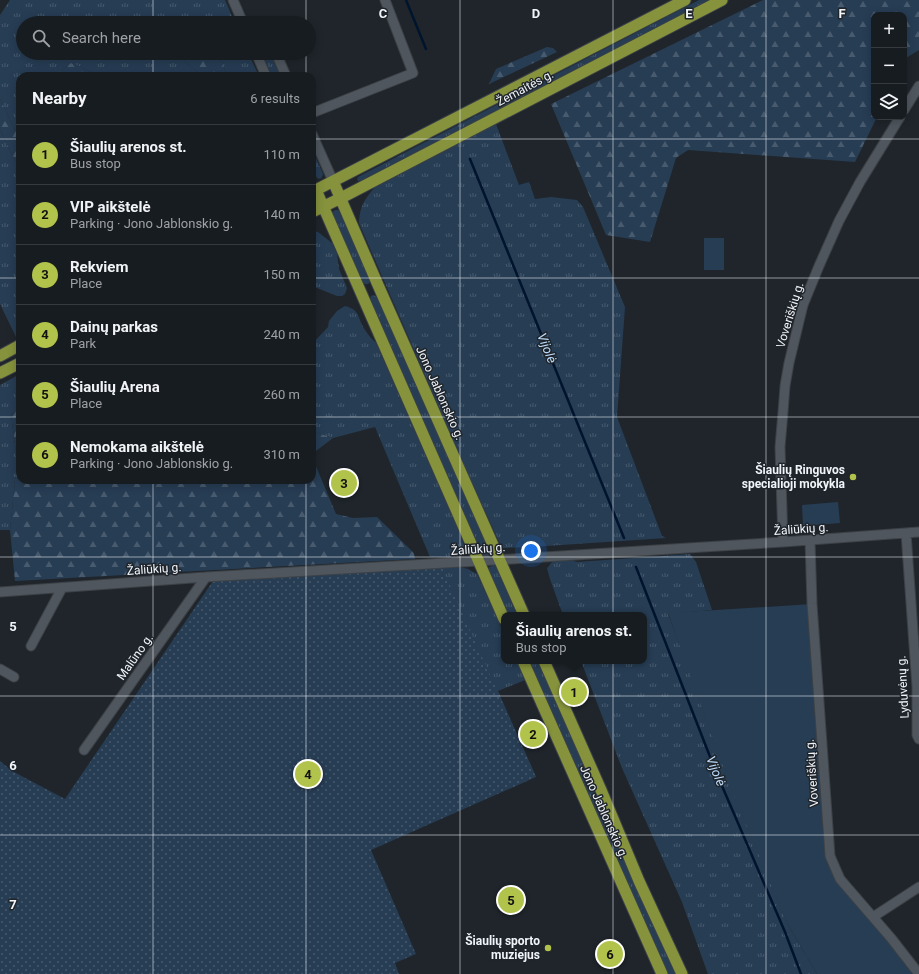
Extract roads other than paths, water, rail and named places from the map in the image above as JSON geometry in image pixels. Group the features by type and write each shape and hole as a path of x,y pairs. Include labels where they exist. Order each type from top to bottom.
{"main road":[{"name":"Žemaitės g.","path":"316,187 333,181 686,0"},
{"name":"Žemaitės g.","path":"316,210 722,0"},
{"name":"Jono Jablonskio g.","path":"333,181 523,612"},
{"path":"316,194 501,612"},
{"path":"0,356 16,348"},
{"path":"0,373 16,365"},
{"name":"Jono Jablonskio g.","path":"524,664 662,974"},
{"name":"Jono Jablonskio g.","path":"545,664 639,881 682,974"}],"street":[{"path":"233,0 240,16"},
{"path":"316,111 413,73 385,0"},
{"path":"259,60 264,72"},
{"path":"279,60 284,72"},
{"path":"907,105 919,86"},
{"name":"Voveriškių g.","path":"783,542 780,447 782,412 789,363 803,305 839,221 860,182 898,120"},
{"path":"316,143 333,181"},
{"name":"Žaliūkių g.","path":"0,592 206,577 500,560 919,532"},
{"name":"Lyduvėnų g.","path":"906,533 916,633 917,735 919,739"},
{"name":"Voveriškių g.","path":"810,540 812,604 830,856 840,879 919,974"},
{"name":"Malūno g.","path":"84,750 206,577"},
{"path":"31,646 62,588"},
{"path":"0,668 14,677"},
{"path":"873,917 919,886"}],"waterway":[{"name":"Vijolė","path":"406,0 426,49"},
{"name":"Vijolė","path":"470,159 624,538"},
{"name":"Vijolė","path":"636,567 716,772 785,932 801,974"}],"place":[{"name":"Šiaulių Ringuvos specialioji mokykla","path":"853,477"},
{"name":"Rekviem","path":"344,483"},
{"name":"Šiaulių arenos st.","path":"574,692"},
{"name":"VIP aikštelė","path":"533,734"},
{"name":"Dainų parkas","path":"308,774"},
{"name":"Šiaulių Arena","path":"511,900"},
{"name":"Šiaulių sporto muziejus","path":"548,948"},
{"name":"Nemokama aikštelė","path":"610,954"}]}
